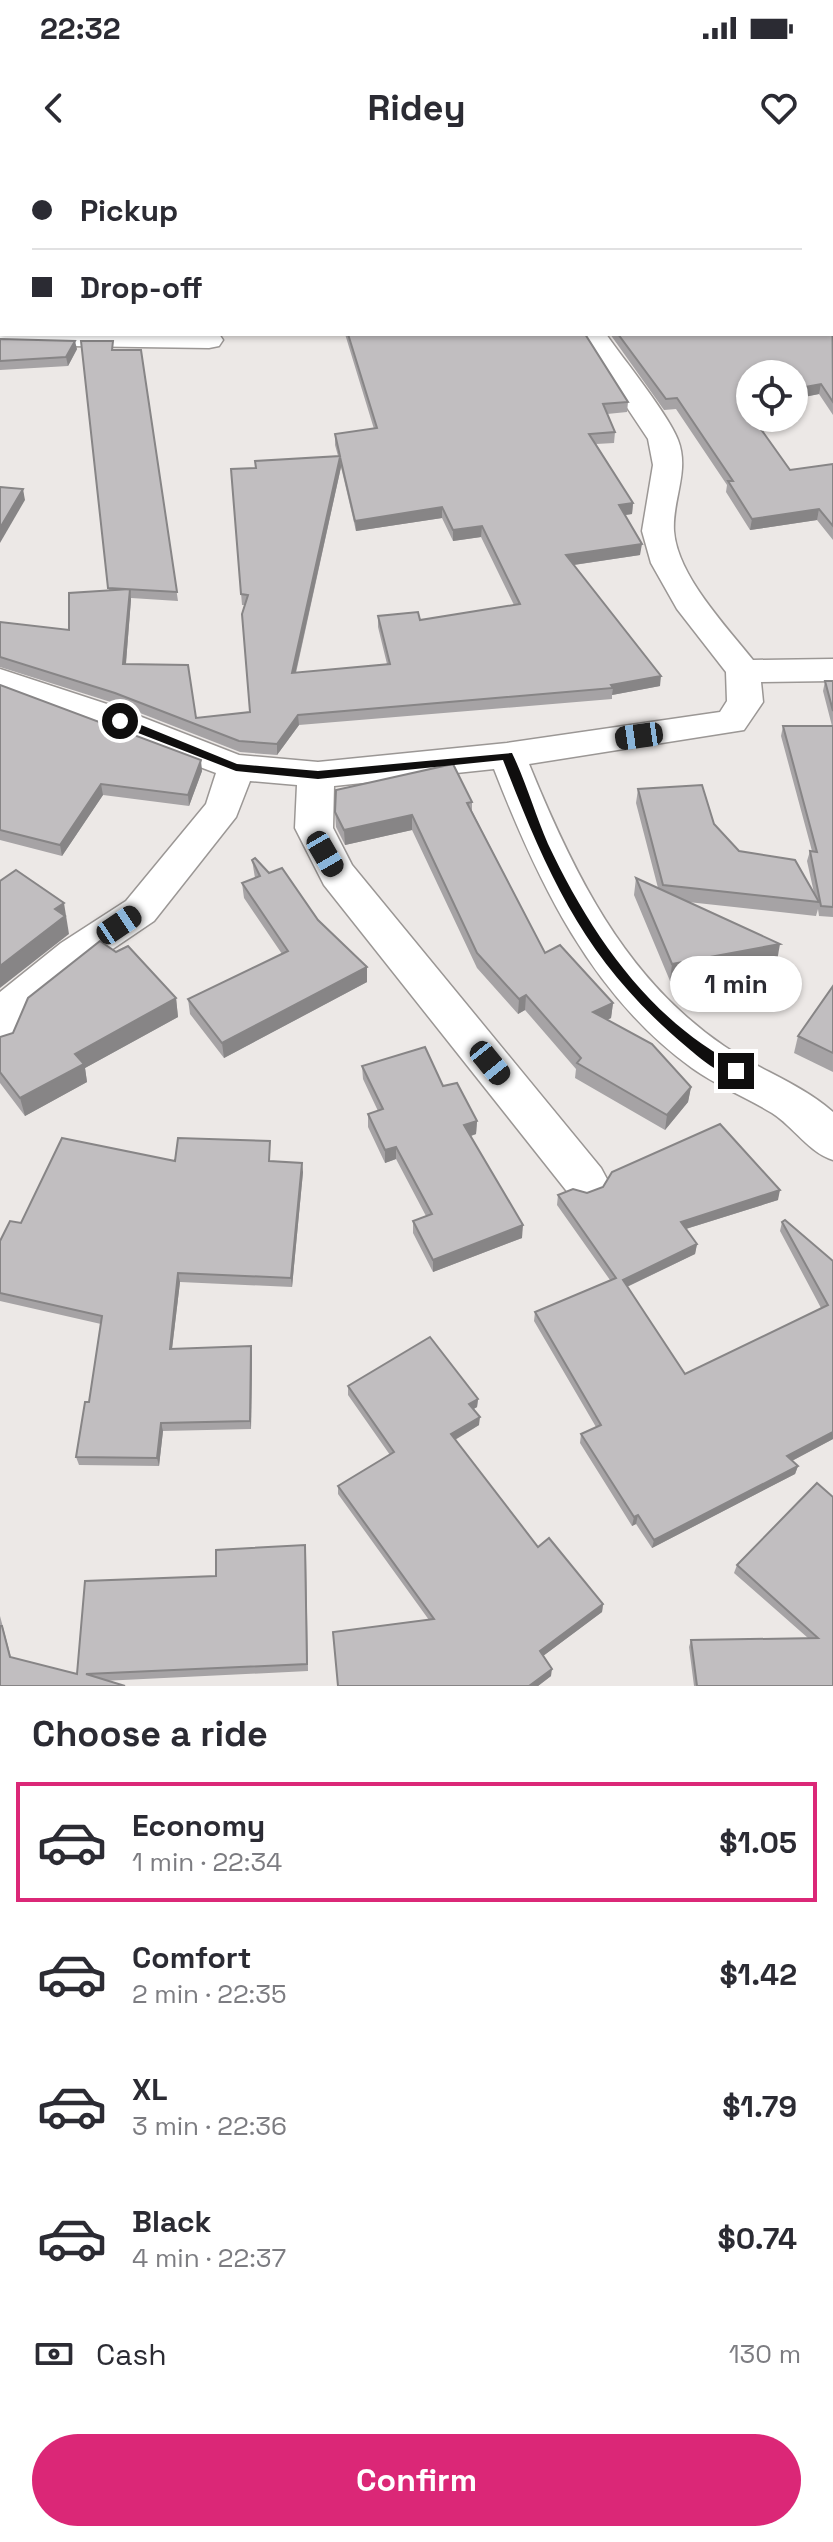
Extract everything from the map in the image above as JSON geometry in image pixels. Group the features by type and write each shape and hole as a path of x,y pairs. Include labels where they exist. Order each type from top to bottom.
{"street":[{"path":"0,680 103,715 173,745 236,767 318,775 507,755 731,722 745,702 743,671 694,609 667,563 658,531 668,465 663,439 593,336"},
{"path":"0,337 209,340"},
{"path":"743,671 833,670"},
{"path":"507,755 542,843 584,926 616,971 649,1008 710,1058 788,1098 815,1119 833,1142"},
{"path":"0,1038 13,1005 75,954 140,911 223,808 236,767"},
{"path":"318,775 310,805 313,832 338,875 585,1181"}],"building":[{"path":"349,336 586,336 628,402 603,404 615,432 589,434 633,503 619,505 642,544 566,555 661,676 611,685 613,688 298,715 277,744 239,741 115,693 0,657 0,622 69,630 69,593 130,589 123,664 188,665 196,718 250,712 242,614 248,595 241,594 231,469 256,468 255,461 340,456 335,434 377,428","holes":["340,457 355,521 442,507 453,530 482,526 520,604 420,620 418,612 378,616 390,664 292,673"]},
{"path":"619,336 833,336 833,402 821,384 808,386 808,360 736,360 736,432 763,432 790,470 833,464 833,526 819,509 752,519 728,481 733,481 677,398 666,399"},
{"path":"0,339 75,341 66,357 0,361"},
{"path":"81,341 113,341 112,350 141,350 177,592 108,588"},
{"path":"0,487 23,489 0,528"},
{"path":"825,681 833,681 833,711"},
{"path":"0,685 201,760 188,795 101,784 60,845 0,830"},
{"path":"783,726 833,726 833,907 821,906 810,851 817,852"},
{"path":"453,764 472,802 467,803 545,953 560,945 613,1003 593,1012 652,1044 691,1087 667,1115 577,1063 581,1058 526,995 519,999 477,953 412,815 344,830 335,812 336,790"},
{"path":"702,785 714,824 739,851 795,860 819,902 663,885 638,789"},
{"path":"255,858 269,873 282,868 318,920 367,967 222,1043 188,999 288,951 242,883 260,876 252,860"},
{"path":"16,870 64,903 55,909 65,916 0,966 0,881"},
{"path":"636,878 780,944 672,964"},
{"path":"100,941 116,952 128,946 176,998 75,1054 84,1064 20,1098 0,1072 0,1037 13,1033 28,998"},
{"path":"833,986 833,1053 798,1036"},
{"path":"425,1047 443,1086 457,1083 477,1121 464,1125 523,1225 433,1260 413,1221 432,1214 396,1147 385,1150 368,1114 383,1109 362,1066"},
{"path":"720,1124 780,1190 681,1222 697,1244 623,1280 685,1374 828,1305 782,1222 785,1220 833,1261 833,1432 787,1456 798,1466 654,1540 638,1515 634,1517 581,1434 601,1425 535,1312 616,1278 558,1195 573,1189 587,1193 603,1187 612,1172"},
{"path":"62,1138 175,1161 178,1138 270,1141 269,1161 302,1163 291,1278 178,1273 170,1349 251,1346 250,1421 161,1423 157,1458 76,1457 85,1402 89,1402 102,1316 0,1293 0,1241 10,1221 21,1223"},
{"path":"430,1337 478,1399 469,1404 480,1417 451,1434 538,1547 549,1538 603,1604 540,1651 552,1669 529,1686 338,1686 333,1632 434,1619 338,1486 394,1452 348,1386"},
{"path":"817,1483 833,1497 833,1686 697,1686 691,1640 818,1638 737,1565"},
{"path":"305,1545 307,1664 86,1674 125,1686 0,1686 0,1626 10,1657 77,1674 85,1581 216,1576 216,1550"}],"route":[{"path":"120,721 202,757 236,767 318,775 507,755 542,843 584,926 616,971 669,1025 710,1058 736,1071"}]}
